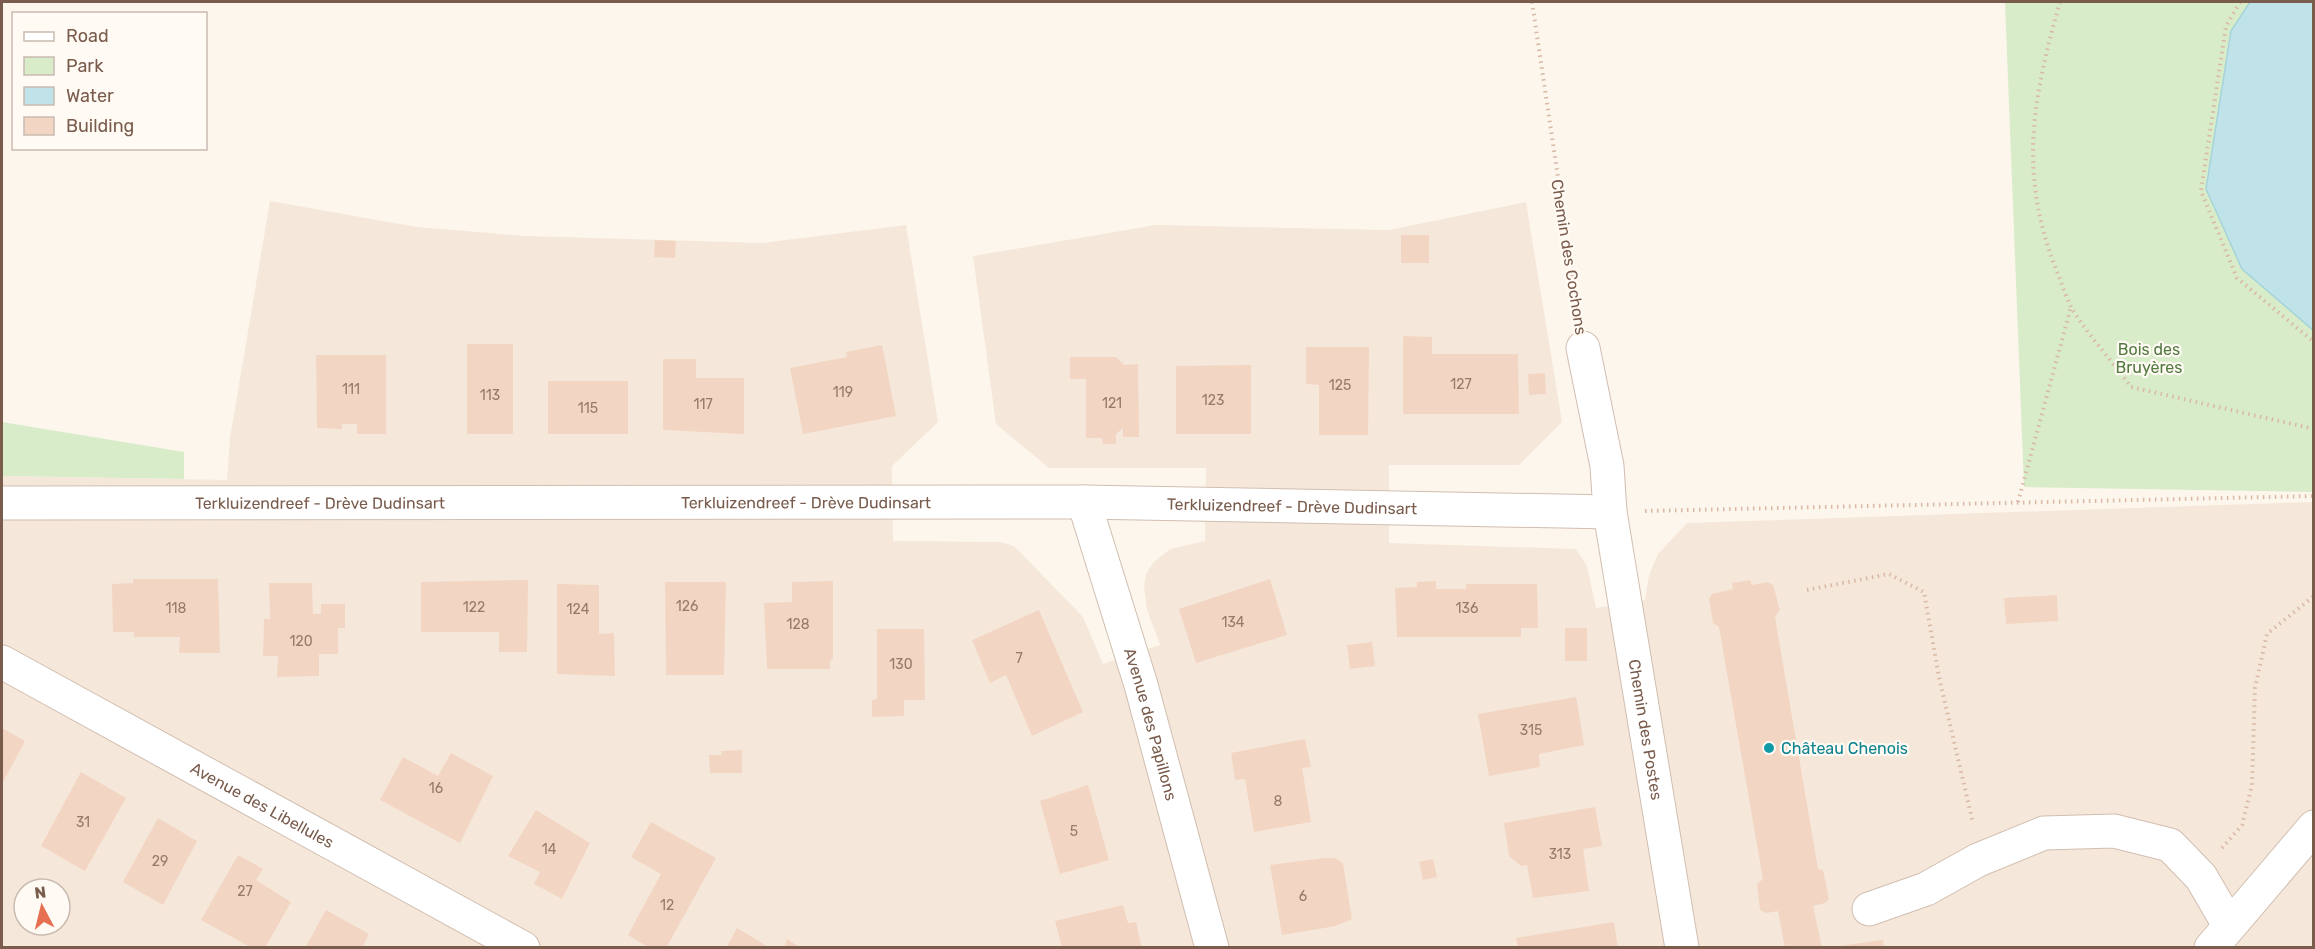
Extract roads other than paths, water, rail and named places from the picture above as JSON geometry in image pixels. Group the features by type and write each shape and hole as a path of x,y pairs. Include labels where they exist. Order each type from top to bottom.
{"street":[{"name":"Chemin des Cochons","path":"1583,348 1607,466 1610,512"},
{"name":"Terkluizendreef - Drève Dudinsart","path":"2,503 1084,502 1610,512"},
{"name":"Avenue des Papillons","path":"1084,502 1141,685 1212,948"},
{"name":"Chemin des Postes","path":"1610,512 1682,948"},
{"name":"Avenue des Libellules","path":"2,662 523,948"},
{"path":"2220,936 2313,827"},
{"path":"1869,909 1926,889 1978,860 2044,833 2114,831 2170,845 2201,877 2220,936"}],"water":[{"path":"2250,2 2313,2 2313,330 2242,269 2206,189 2231,31"}],"place":[{"name":"Château Chenois","path":"1769,748"}],"park label":[{"name":"Bois des Bruyères","path":"2149,358"}]}
